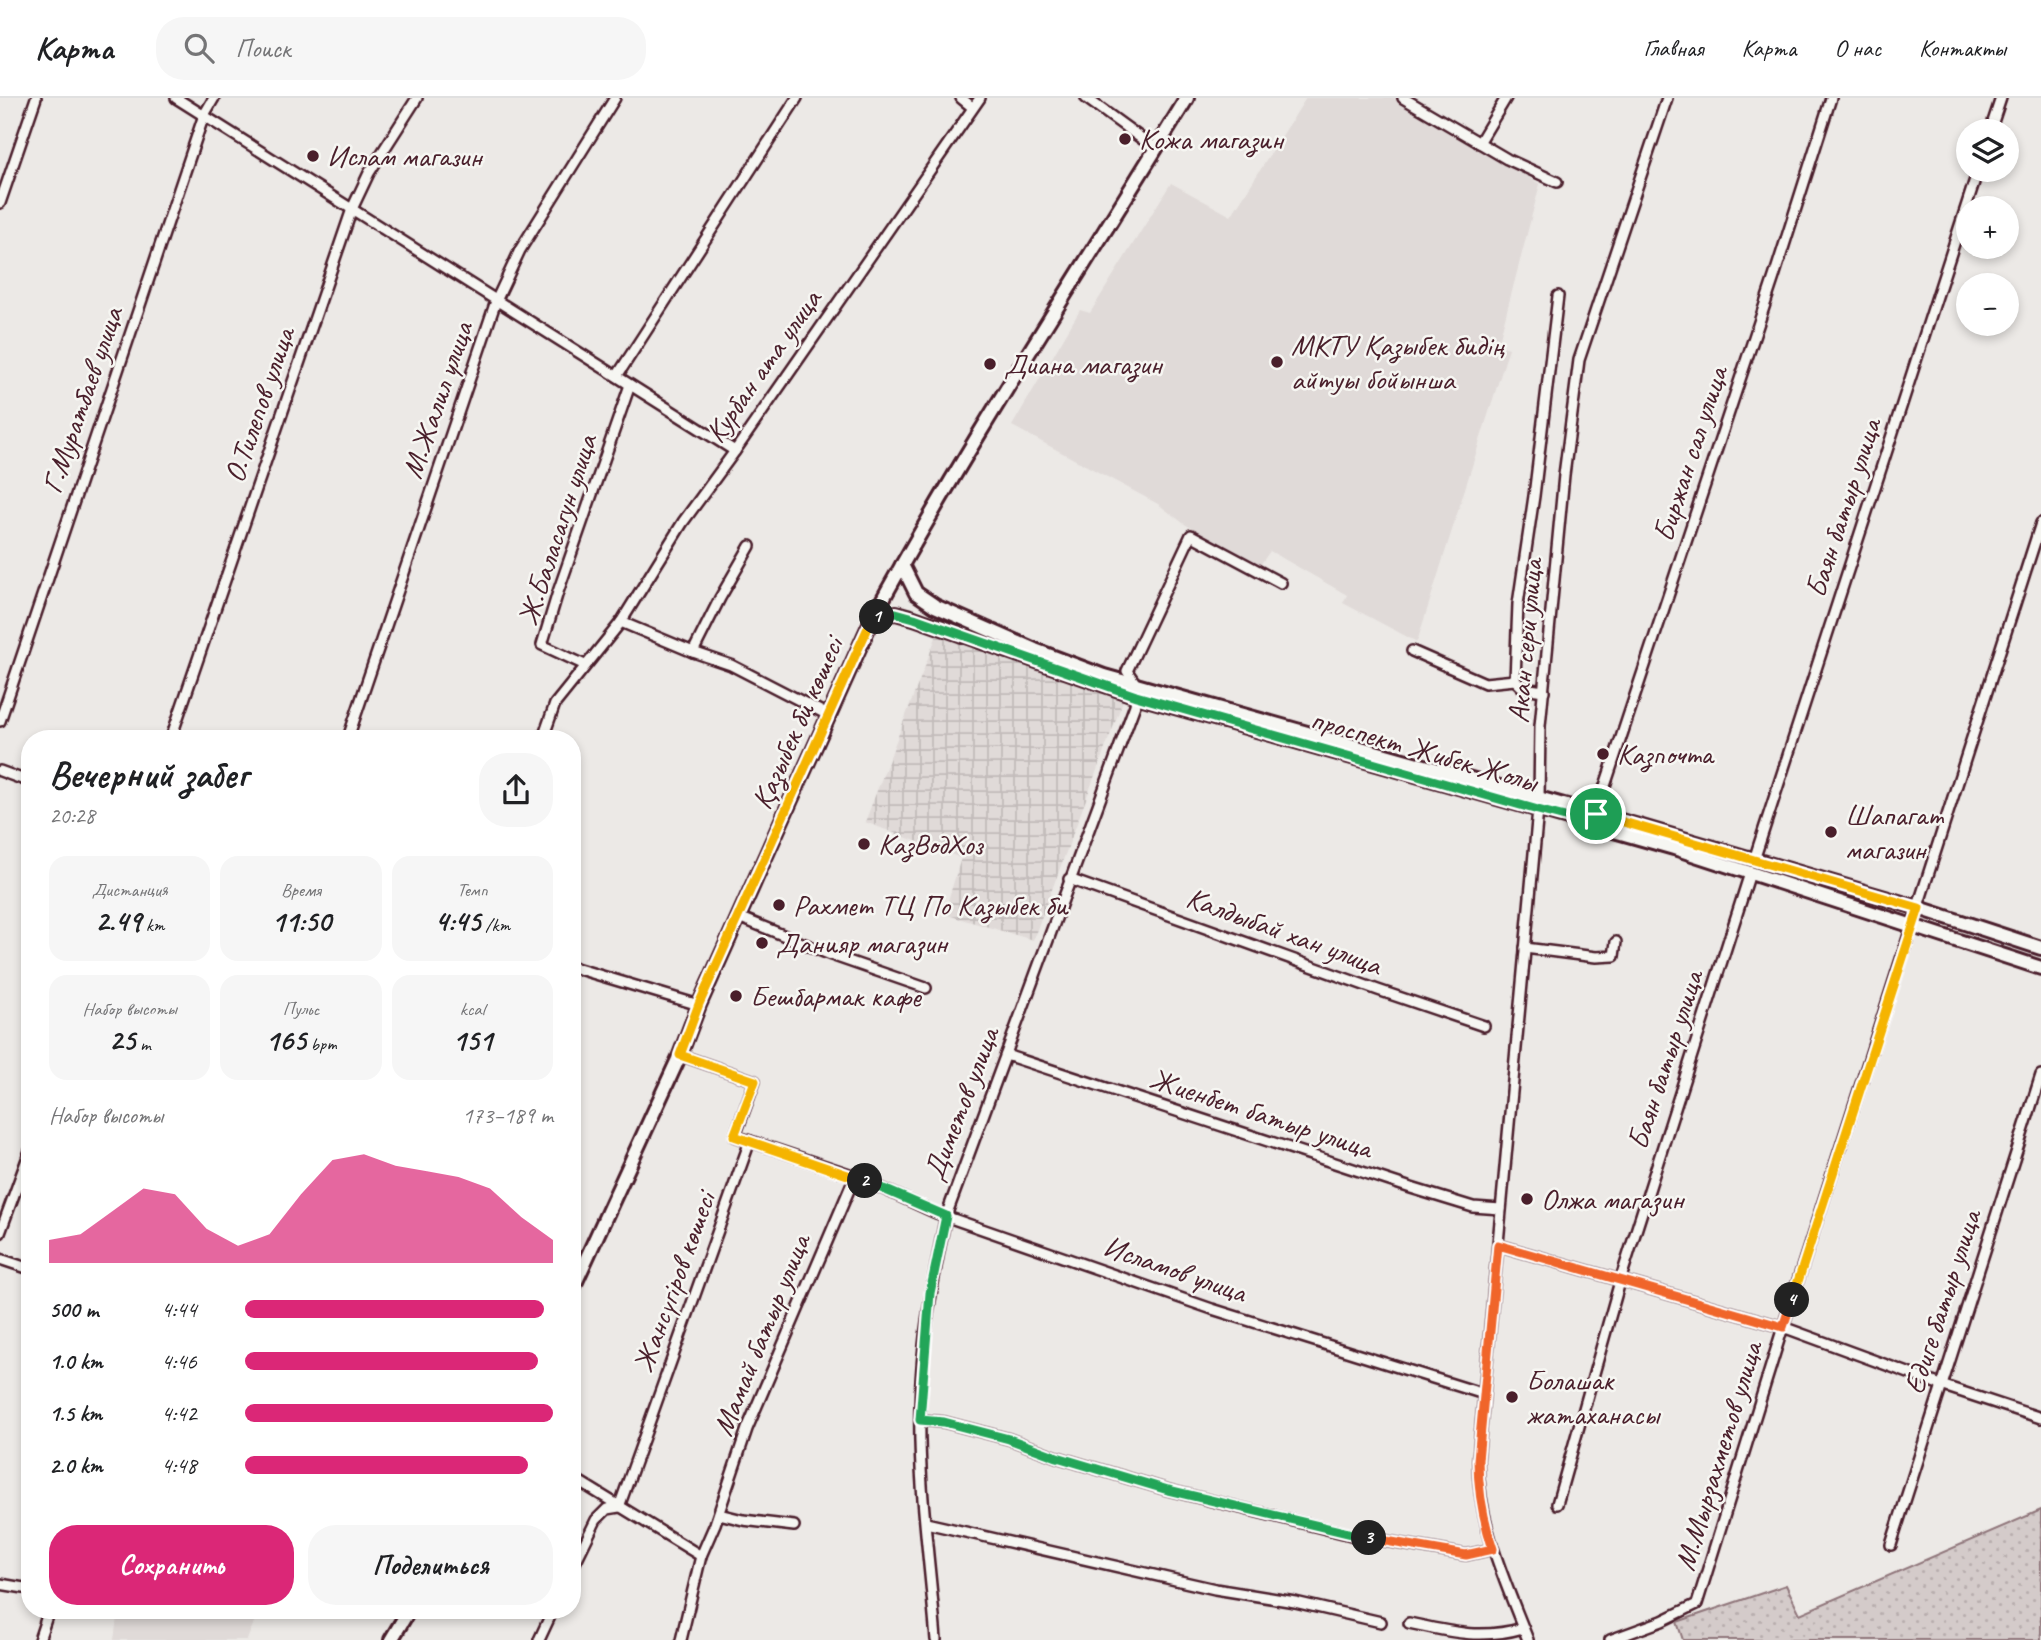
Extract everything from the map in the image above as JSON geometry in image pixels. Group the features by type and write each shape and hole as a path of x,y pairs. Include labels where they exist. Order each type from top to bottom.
{"street":[{"path":"0,203 36,98"},
{"path":"176,98 735,451"},
{"name":"Г.Муратбаев улица","path":"0,720 204,115 214,98"},
{"name":"О.Тилепов улица","path":"174,730 352,209 369,173 416,98"},
{"name":"М.Жалил улица","path":"351,730 496,301 520,250 615,98"},
{"path":"617,376 797,98"},
{"path":"961,98 972,107"},
{"name":"Курбан ата улица","path":"585,665 621,622 683,522 980,98"},
{"path":"1086,98 1156,149"},
{"name":"Қазыбек би көшесі","path":"581,1270 680,1055 699,1004 873,617 902,565 1187,98"},
{"path":"1403,98 1479,143 1534,173 1557,182"},
{"path":"1479,143 1506,98"},
{"name":"Акан сери улица","path":"1528,1640 1483,1518 1478,1489 1478,1460 1538,804 1540,726 1564,475 1580,360 1667,98"},
{"name":"Биржан сал улица","path":"1594,819 1831,98"},
{"path":"1994,119 2001,98"},
{"name":"Баян батыр улица","path":"1557,1504 1621,1278 1974,182"},
{"path":"1514,680 1518,604 1558,296"},
{"name":"Ж.Баласагун улица","path":"585,665 542,645 630,385"},
{"name":"М.Мырзахметов улица","path":"1610,1640 1697,1604 2041,523"},
{"path":"1137,691 1127,671 1191,535 1281,583"},
{"path":"693,652 750,546"},
{"name":"проспект Жибек Жолы","path":"902,565 916,593 935,606 1137,691"},
{"name":"проспект Жибек Жолы","path":"873,617 896,613 914,618 1137,691 1594,819 1752,867 1919,908 2041,948"},
{"path":"621,622 731,665 828,715"},
{"path":"1412,651 1485,683 1514,680 1523,688 1544,691"},
{"path":"546,730 555,704 585,665"},
{"name":"Диметов улица","path":"936,1640 920,1420 930,1293 946,1216 1132,712 1137,691"},
{"path":"0,771 21,779"},
{"name":"проспект Жибек Жолы","path":"1752,867 1913,927 2041,968"},
{"name":"Калдыбай хан улица","path":"1069,880 1484,1026"},
{"path":"739,917 831,955 926,988"},
{"path":"1525,948 1597,957 1614,956 1616,942"},
{"path":"581,970 699,1004"},
{"path":"680,1055 755,1081 734,1136 750,1141"},
{"name":"Жиенбет батыр улица","path":"1006,1055 1411,1188 1473,1207 1501,1209"},
{"name":"Едиге батыр улица","path":"1891,1545 2041,1075"},
{"name":"Исламов улица","path":"750,1141 855,1176 946,1216 1212,1309 1484,1394"},
{"name":"Жансүгіров көшесі","path":"619,1507 750,1141"},
{"path":"0,1233 21,1176"},
{"name":"Мамай батыр улица","path":"681,1640 701,1556 719,1514 747,1429 855,1176"},
{"path":"1498,1245 1621,1278 1783,1327 1941,1385 2041,1418"},
{"path":"0,1259 21,1266"},
{"path":"920,1420 944,1422 1168,1490 1351,1535 1466,1555 1493,1549"},
{"path":"581,1483 701,1556"},
{"path":"581,1551 596,1520 607,1509 619,1507"},
{"path":"719,1514 743,1520 794,1526"},
{"path":"926,1523 1214,1589 1294,1602 1381,1622"},
{"path":"0,1584 21,1588"},
{"path":"38,1640 46,1619"},
{"path":"391,1640 403,1619"},
{"path":"539,1640 549,1619"},
{"path":"1409,1623 1478,1637 1503,1636 1523,1628"}],"shaded area":[{"name":"МКТУ Қазыбек бидің айтуы бойынша","path":"1306,98 1395,98 1540,184 1498,345 1509,348 1417,642 1343,603 1347,595 1270,551 1258,568 1183,523 1158,504 1012,426 1080,310 1090,313 1171,183 1231,216"},
{"path":"938,632 1123,701 1033,940 944,914 961,858 865,822"},
{"path":"2041,1510 2041,1640 1683,1640 1677,1622 1786,1585 1800,1614"},
{"path":"117,1619 255,1619 247,1640 114,1640"}],"place":[{"name":"Кожа магазин","path":"1125,139"},
{"name":"Ислам магазин","path":"313,156"},
{"name":"МКТУ Қазыбек бидің айтуы бойынша","path":"1277,362"},
{"name":"Диана магазин","path":"990,364"},
{"name":"Казпочта","path":"1603,754"},
{"name":"Шапагат магазин","path":"1831,832"},
{"name":"КазВодХоз","path":"864,844"},
{"name":"Рахмет ТЦ По Казыбек би","path":"779,905"},
{"name":"Данияр магазин","path":"762,943"},
{"name":"Бешбармак кафе","path":"736,996"},
{"name":"Олжа магазин","path":"1527,1199"},
{"name":"Болашак жатаханасы","path":"1512,1397"}],"route":[{"path":"896,613 914,618 1136,696 1538,810 1592,824 1596,814 1919,908 1783,1327 1621,1278 1498,1245 1478,1460 1478,1489 1483,1518 1493,1549 1466,1555 1351,1535 1168,1490 1057,1457 1009,1439 944,1422 920,1420 930,1293 946,1216 855,1176 734,1136 755,1081 680,1055 699,1004 873,617 896,613"}]}
